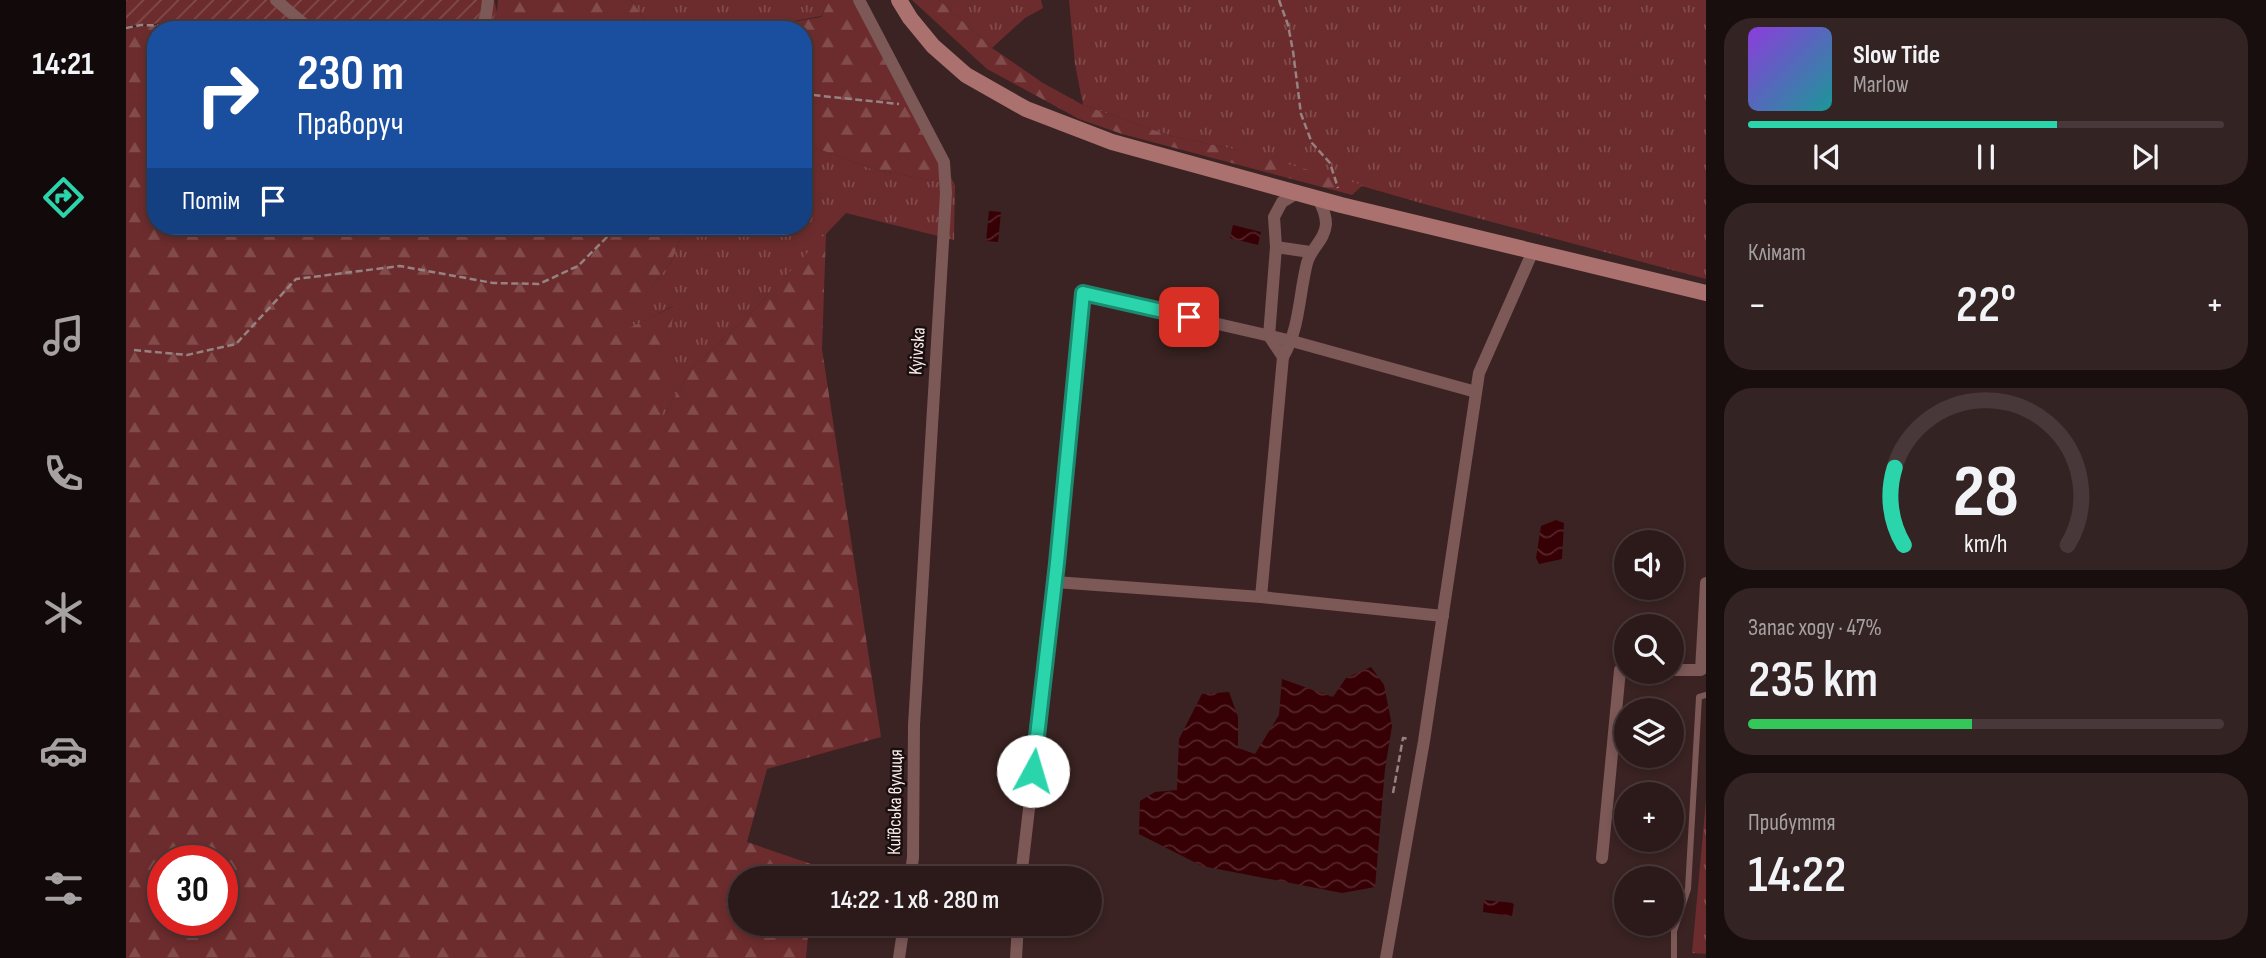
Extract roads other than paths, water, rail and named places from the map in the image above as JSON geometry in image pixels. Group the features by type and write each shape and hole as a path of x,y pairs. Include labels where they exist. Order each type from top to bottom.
{"main road":[{"path":"899,0 933,46 966,75 1026,109 1112,142 1341,205 1706,293"}],"street":[{"path":"276,0 300,21"},
{"path":"484,21 488,0"},
{"name":"Kyivska","path":"859,0 944,162 946,192 914,725 912,866"},
{"path":"1283,357 1269,336 1276,247 1274,217 1282,202 1297,193"},
{"path":"1261,597 1283,357 1292,341 1310,252 1320,242 1326,223 1318,199"},
{"path":"1276,247 1310,252"},
{"path":"1386,958 1424,741 1479,373 1533,251"},
{"path":"1022,866 1055,582 1083,293 1292,341 1476,392"},
{"path":"1055,582 1261,597 1443,616"},
{"path":"1684,670 1700,670 1706,583"},
{"path":"1602,858 1619,684"},
{"path":"899,958 902,936"},
{"path":"1016,958 1017,936"}],"lane":[{"path":"1674,958 1674,930 1688,889 1699,697 1706,695"}],"water":[{"path":"989,211 1001,212 998,242 986,241"},
{"path":"1233,225 1261,232 1258,245 1230,238"},
{"path":"1556,520 1564,523 1562,559 1539,564 1536,558 1541,526"},
{"path":"1371,667 1384,685 1392,726 1385,769 1375,887 1342,893 1202,866 1139,834 1140,801 1155,792 1177,790 1179,739 1202,694 1229,692 1238,717 1238,748 1255,754 1279,715 1282,679 1333,697 1346,678"},
{"path":"1484,900 1514,903 1512,916 1483,912"}]}
